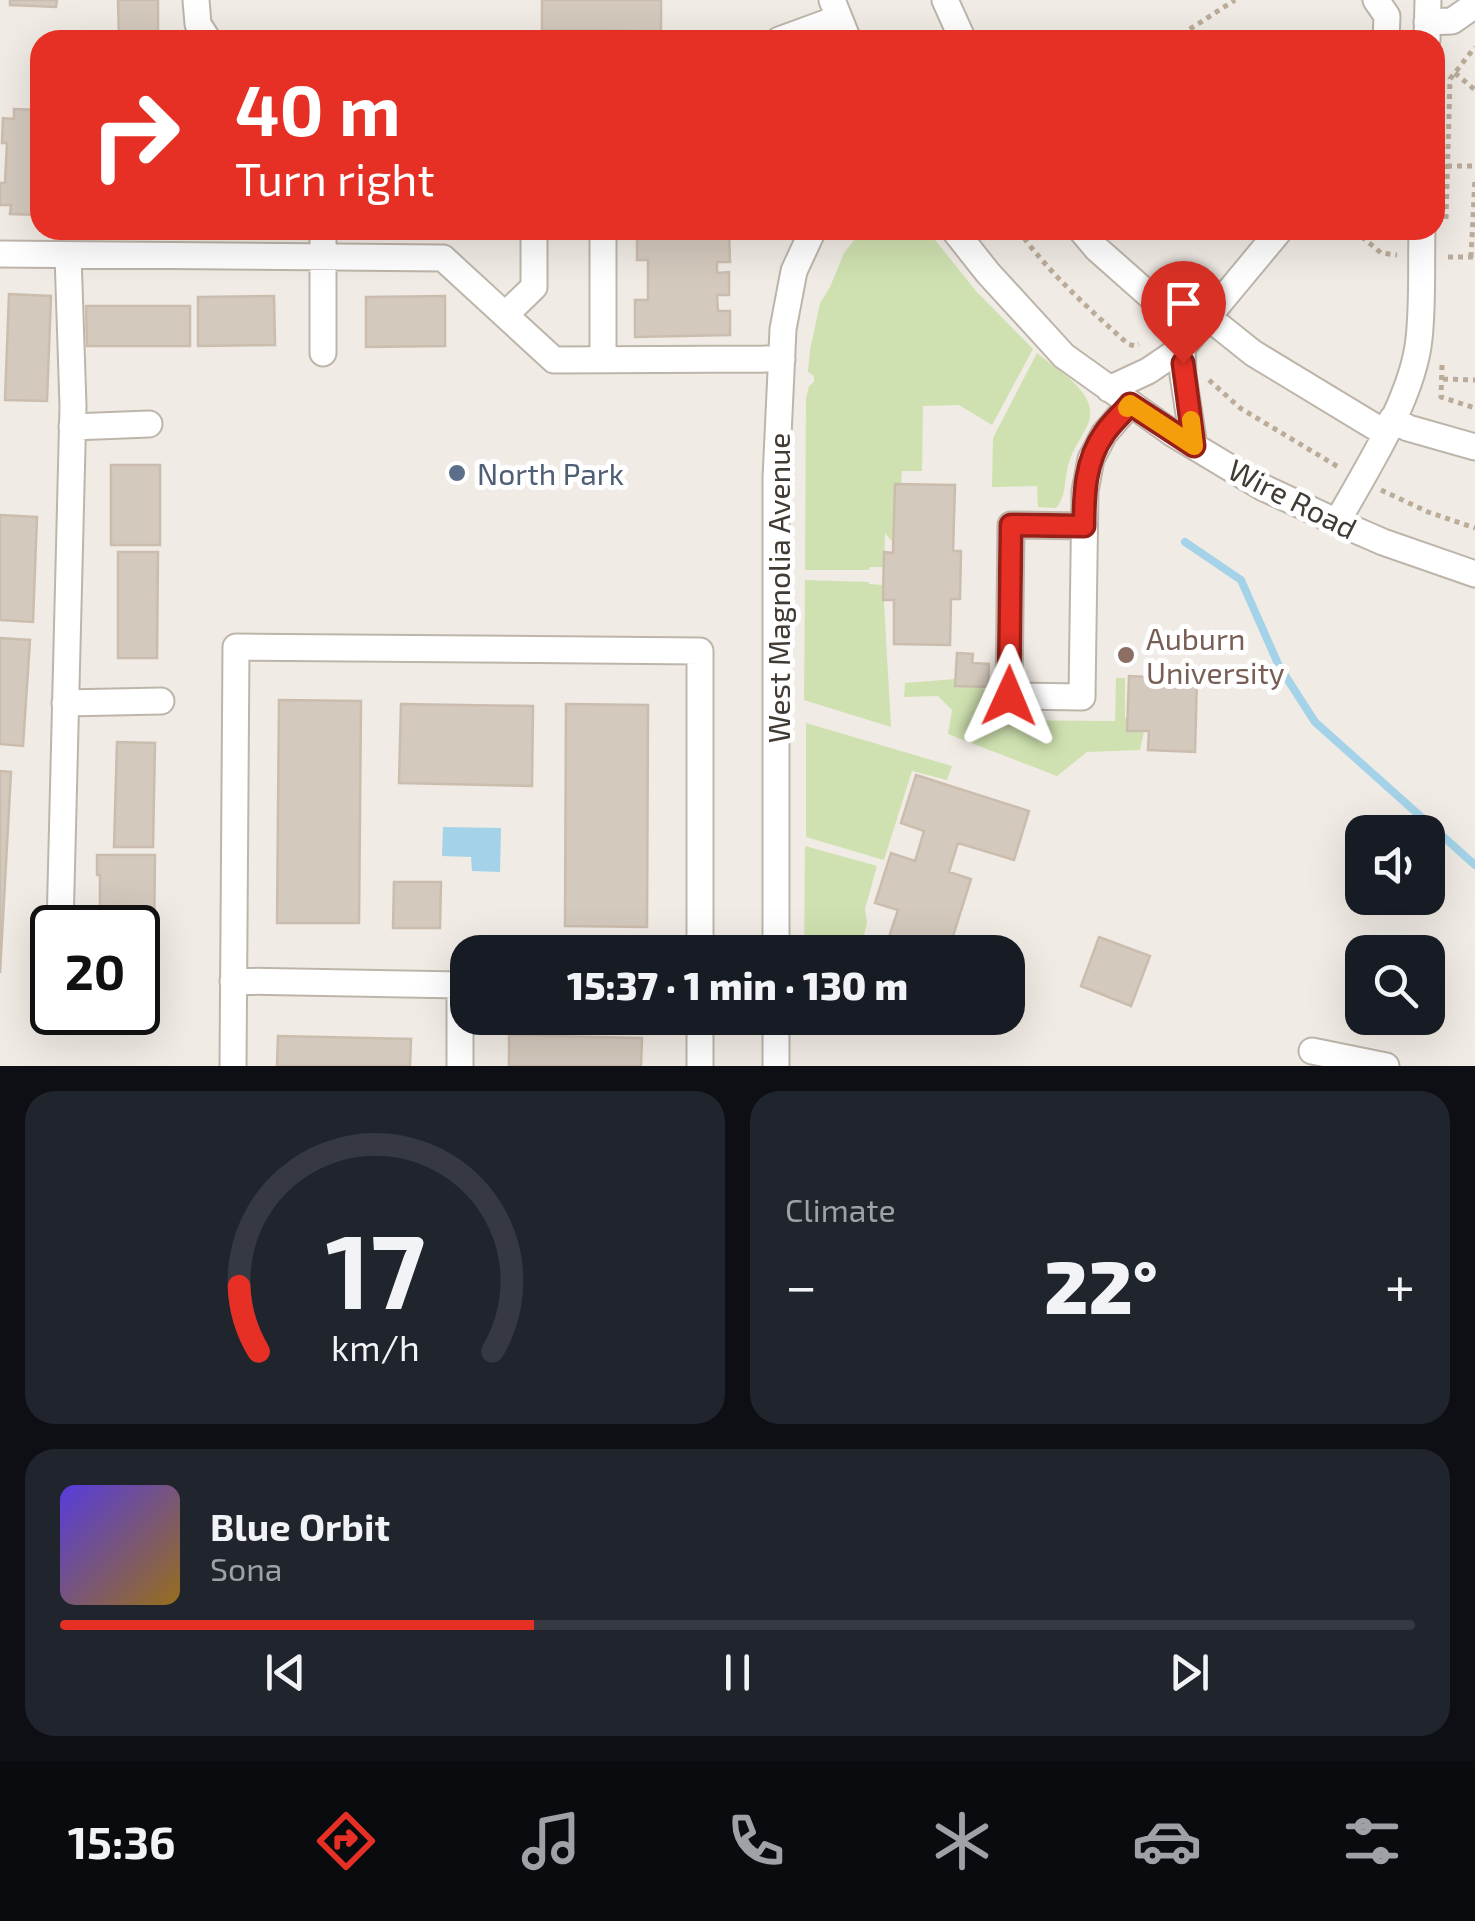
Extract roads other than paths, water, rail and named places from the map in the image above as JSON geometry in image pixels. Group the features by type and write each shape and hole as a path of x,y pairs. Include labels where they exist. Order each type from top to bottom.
{"street":[{"path":"196,0 202,30"},
{"path":"945,0 958,30"},
{"path":"1376,0 1386,16 1386,30"},
{"path":"1427,21 1452,20 1475,6"},
{"path":"810,30 840,20"},
{"path":"323,240 323,353"},
{"path":"505,315 534,287 534,240"},
{"path":"603,240 604,360"},
{"name":"West Magnolia Avenue","path":"776,935 776,478 783,329 794,271 809,240"},
{"name":"Wire Road","path":"962,240 1064,356 1194,446 1262,486 1337,522 1475,574"},
{"path":"1089,240 1195,333 1253,353 1389,426 1475,447"},
{"path":"1084,526 1011,525 1009,696 1082,697 1085,490 1091,459 1120,397 1195,333 1272,240"},
{"path":"1337,522 1412,374 1432,240"},
{"path":"0,254 443,258 554,360 782,359"},
{"path":"61,905 72,428 68,255"},
{"path":"1194,446 1183,376 1195,333"},
{"path":"72,428 149,424"},
{"path":"233,1066 236,647 700,651 700,935"},
{"path":"66,702 161,701"},
{"path":"233,981 450,985"},
{"path":"460,1066 462,1035"},
{"path":"700,1035 700,1066"},
{"path":"776,1035 776,1066"},
{"path":"1312,1051 1386,1066"}],"water":[{"path":"443,827 501,828 500,872 472,871 471,857 442,856"}],"waterway":[{"path":"1185,542 1241,580 1279,666 1315,722 1475,865"}],"place":[{"name":"North Park","path":"457,473"},
{"name":"Auburn University","path":"1126,655"}]}
